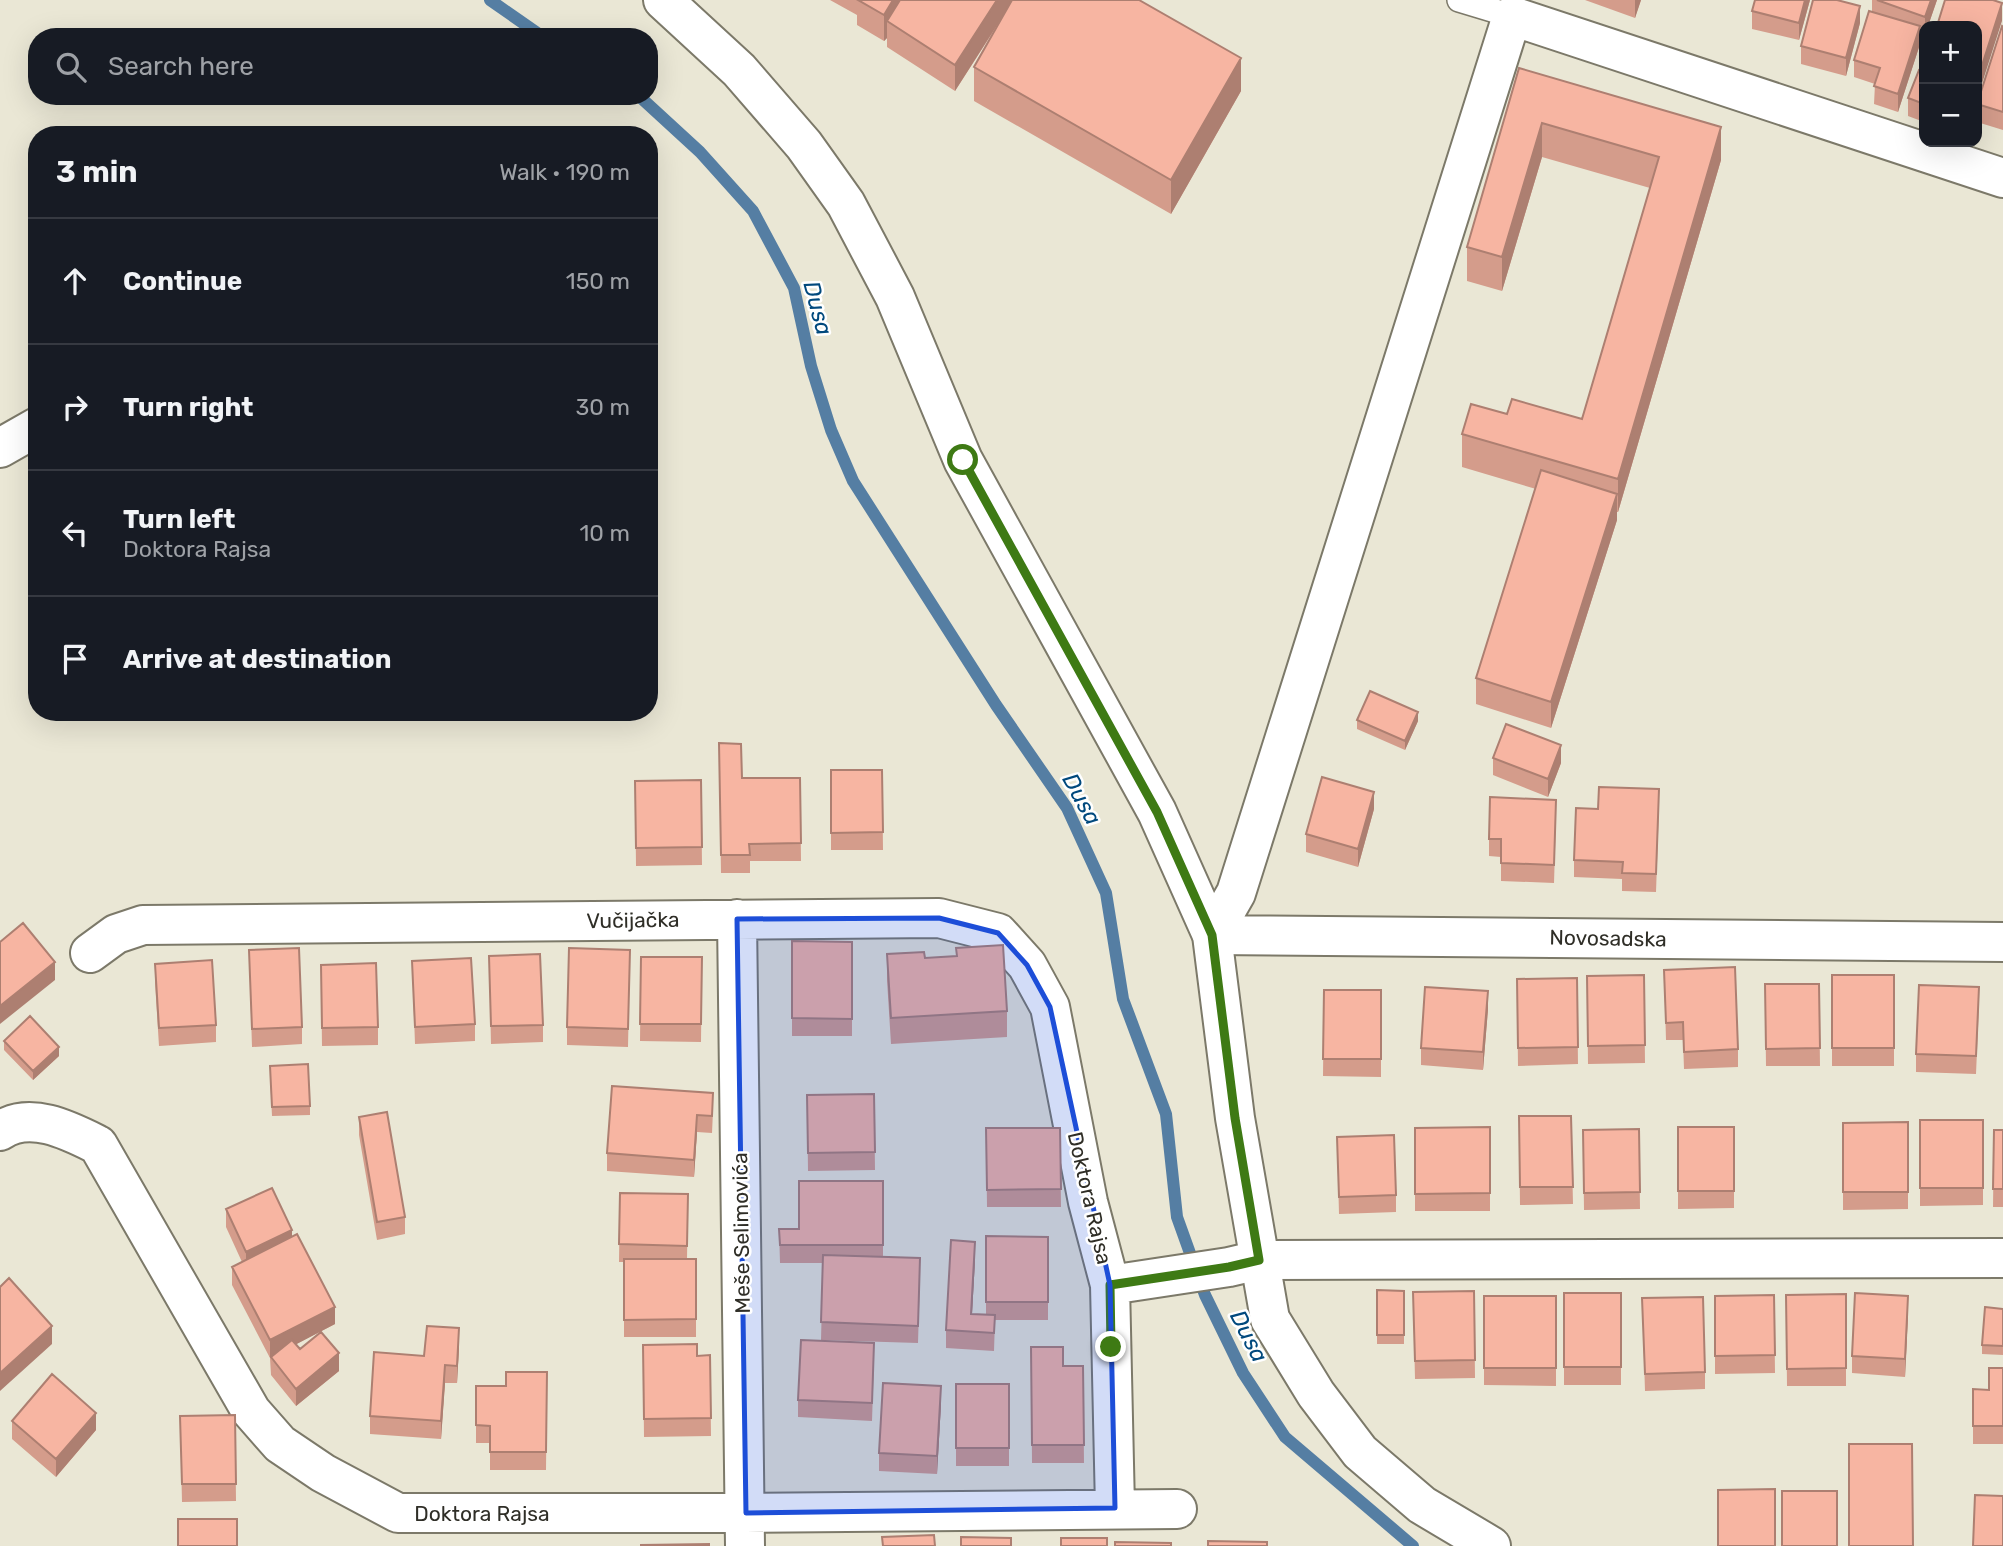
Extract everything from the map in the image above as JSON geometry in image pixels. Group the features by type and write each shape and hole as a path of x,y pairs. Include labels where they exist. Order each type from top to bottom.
{"street":[{"path":"663,0 739,70 804,145 846,204 895,297 963,460 1157,812 1212,935 1235,1118 1244,1264 1270,1319 1316,1394 1360,1452 1422,1505 1491,1546"},
{"path":"1212,935 1236,893 1512,16 2003,178"},
{"path":"0,448 28,432"},
{"name":"Vučijačka","path":"90,953 116,934 142,925 939,918 998,933 1027,965 1050,1007 1068,1098"},
{"name":"Meše Selimovića","path":"737,919 745,1530"},
{"name":"Novosadska","path":"1212,935 2003,942"},
{"name":"Doktora Rajsa","path":"1068,1098 1088,1202 1126,1283 1115,1508"},
{"name":"Doktora Rajsa","path":"0,1131 6,1127 36,1123 66,1128 98,1145 251,1411 280,1444 323,1473 398,1513 745,1530 1115,1508 1177,1509"},
{"path":"1126,1283 1244,1264 2003,1258"}],"lane":[{"path":"1459,0 1512,16"}],"highlighted area":[{"path":"939,918 998,933 1027,965 1050,1007 1110,1285 1115,1508 746,1513 737,919"}],"building":[{"path":"858,0 893,0 884,15"},
{"path":"900,0 997,0 955,65 887,21"},
{"path":"1012,0 1139,0 1241,58 1171,180 974,67"},
{"path":"1755,0 1805,0 1799,23 1752,11"},
{"path":"1813,0 1837,0 1860,6 1846,58 1801,46"},
{"path":"1877,0 1931,0 1925,17"},
{"path":"1945,0 1993,0 2002,3 1982,65 1982,21 1939,21"},
{"path":"1869,11 1919,26 1898,94 1874,86 1880,68 1854,60"},
{"path":"2002,26 2003,112 1982,106 1982,88"},
{"path":"1519,68 1721,127 1618,479 1462,434 1471,404 1507,414 1512,399 1582,419 1659,157 1542,123 1502,257 1467,247"},
{"path":"1919,70 1919,102 1908,98"},
{"path":"1541,470 1617,494 1551,702 1476,678"},
{"path":"1370,691 1418,712 1405,741 1357,720"},
{"path":"1506,724 1561,745 1548,779 1493,758"},
{"path":"719,743 741,744 742,778 800,778 801,843 749,844 750,855 721,855"},
{"path":"831,770 882,770 883,832 831,833"},
{"path":"1322,777 1374,792 1358,849 1306,834"},
{"path":"701,780 702,847 636,848 635,781"},
{"path":"1599,787 1659,789 1656,874 1622,873 1623,862 1574,860 1576,808 1598,809"},
{"path":"1490,797 1556,800 1554,865 1501,863 1501,839 1489,839"},
{"path":"23,923 55,962 0,1006 0,942"},
{"path":"792,941 852,942 852,1019 792,1018"},
{"path":"1003,945 1007,1011 891,1018 887,954 924,952 925,958 957,956 956,948"},
{"path":"299,948 302,1027 252,1029 249,950"},
{"path":"569,948 630,950 628,1029 567,1027"},
{"path":"540,954 543,1025 491,1026 489,956"},
{"path":"641,957 702,957 701,1024 640,1024"},
{"path":"471,958 475,1024 415,1027 412,961"},
{"path":"212,960 216,1025 159,1028 155,964"},
{"path":"376,963 378,1027 322,1028 321,965"},
{"path":"1735,967 1738,1049 1684,1052 1683,1022 1666,1023 1664,970"},
{"path":"1644,975 1645,1045 1588,1046 1587,976"},
{"path":"1832,975 1894,975 1894,1048 1832,1048"},
{"path":"1577,978 1578,1047 1518,1048 1517,979"},
{"path":"1765,984 1819,984 1820,1048 1766,1049"},
{"path":"1919,985 1979,987 1976,1056 1916,1054"},
{"path":"1425,987 1488,991 1483,1052 1421,1048"},
{"path":"1324,990 1381,990 1381,1059 1323,1059"},
{"path":"30,1016 59,1047 33,1071 4,1041"},
{"path":"308,1064 310,1106 272,1107 270,1066"},
{"path":"612,1086 713,1093 712,1116 697,1115 694,1160 607,1153"},
{"path":"874,1094 875,1152 808,1153 807,1095"},
{"path":"387,1112 405,1217 377,1222 359,1117"},
{"path":"1519,1116 1571,1116 1573,1187 1520,1187"},
{"path":"1920,1120 1983,1120 1983,1188 1920,1188"},
{"path":"1908,1122 1908,1192 1843,1192 1843,1123"},
{"path":"1490,1127 1490,1193 1415,1194 1415,1128"},
{"path":"1678,1127 1734,1127 1734,1191 1678,1191"},
{"path":"986,1128 1060,1128 1061,1189 987,1190"},
{"path":"1639,1129 1640,1192 1584,1193 1583,1130"},
{"path":"1994,1130 2003,1130 2003,1189 1993,1189"},
{"path":"1394,1135 1396,1195 1339,1197 1337,1137"},
{"path":"799,1181 883,1181 883,1245 780,1245 779,1229 799,1229"},
{"path":"272,1188 292,1230 246,1252 226,1209"},
{"path":"620,1193 688,1194 687,1246 619,1244"},
{"path":"297,1234 335,1307 270,1340 232,1267"},
{"path":"986,1236 1048,1237 1048,1302 986,1302"},
{"path":"951,1240 975,1242 971,1314 995,1315 994,1333 946,1330"},
{"path":"823,1255 920,1258 918,1326 821,1322"},
{"path":"624,1259 696,1259 696,1319 624,1320"},
{"path":"9,1278 52,1326 0,1373 0,1287"},
{"path":"1377,1290 1404,1291 1404,1335 1377,1335"},
{"path":"1474,1291 1475,1360 1415,1361 1413,1292"},
{"path":"1564,1293 1621,1293 1621,1367 1564,1367"},
{"path":"1855,1293 1908,1296 1905,1359 1852,1356"},
{"path":"1846,1294 1846,1368 1787,1369 1786,1295"},
{"path":"1774,1295 1775,1355 1715,1356 1715,1296"},
{"path":"1484,1296 1556,1296 1556,1368 1484,1368"},
{"path":"1703,1297 1705,1372 1645,1374 1642,1298"},
{"path":"1985,1307 2003,1309 2003,1346 1982,1345"},
{"path":"427,1326 459,1328 457,1366 445,1365 441,1421 370,1416 374,1352 424,1356"},
{"path":"321,1332 339,1353 296,1389 271,1357 292,1340 300,1349"},
{"path":"801,1340 874,1343 872,1403 798,1400"},
{"path":"697,1344 697,1356 710,1355 711,1418 644,1419 643,1345"},
{"path":"1031,1347 1063,1347 1063,1366 1083,1366 1084,1445 1032,1445"},
{"path":"1989,1368 2003,1368 2003,1426 1973,1426 1973,1389 1989,1390"},
{"path":"506,1372 547,1372 546,1452 490,1452 490,1426 476,1425 476,1386 506,1386"},
{"path":"52,1374 96,1413 56,1459 12,1421"},
{"path":"883,1383 941,1386 937,1456 879,1453"},
{"path":"956,1384 1009,1384 1009,1448 956,1448"},
{"path":"235,1415 236,1484 182,1484 180,1416"},
{"path":"1849,1444 1912,1444 1913,1546 1849,1546"},
{"path":"1775,1489 1775,1546 1718,1546 1718,1490"},
{"path":"1782,1491 1837,1491 1837,1546 1782,1546"},
{"path":"1975,1495 2003,1496 2003,1546 1973,1546"},
{"path":"178,1519 237,1519 237,1546 178,1546"},
{"path":"934,1535 935,1546 883,1546 882,1537"},
{"path":"961,1537 1011,1538 1011,1546 961,1546"},
{"path":"1061,1538 1107,1538 1107,1546 1061,1546"},
{"path":"1208,1541 1267,1542 1267,1546 1208,1546"},
{"path":"1115,1542 1171,1543 1171,1546 1115,1546"},
{"path":"641,1545 709,1546 641,1546"}],"waterway":[{"name":"Dusa","path":"490,0 530,28"},
{"name":"Dusa","path":"649,105 700,152 753,211 794,288 811,366 831,430 853,481 996,705 1067,808 1106,893 1123,999 1166,1114 1177,1217 1205,1295 1243,1373 1285,1437 1413,1546"}],"route":[{"path":"963,460 1157,812 1212,935 1235,1118 1259,1260 1110,1285 1111,1347"}]}
